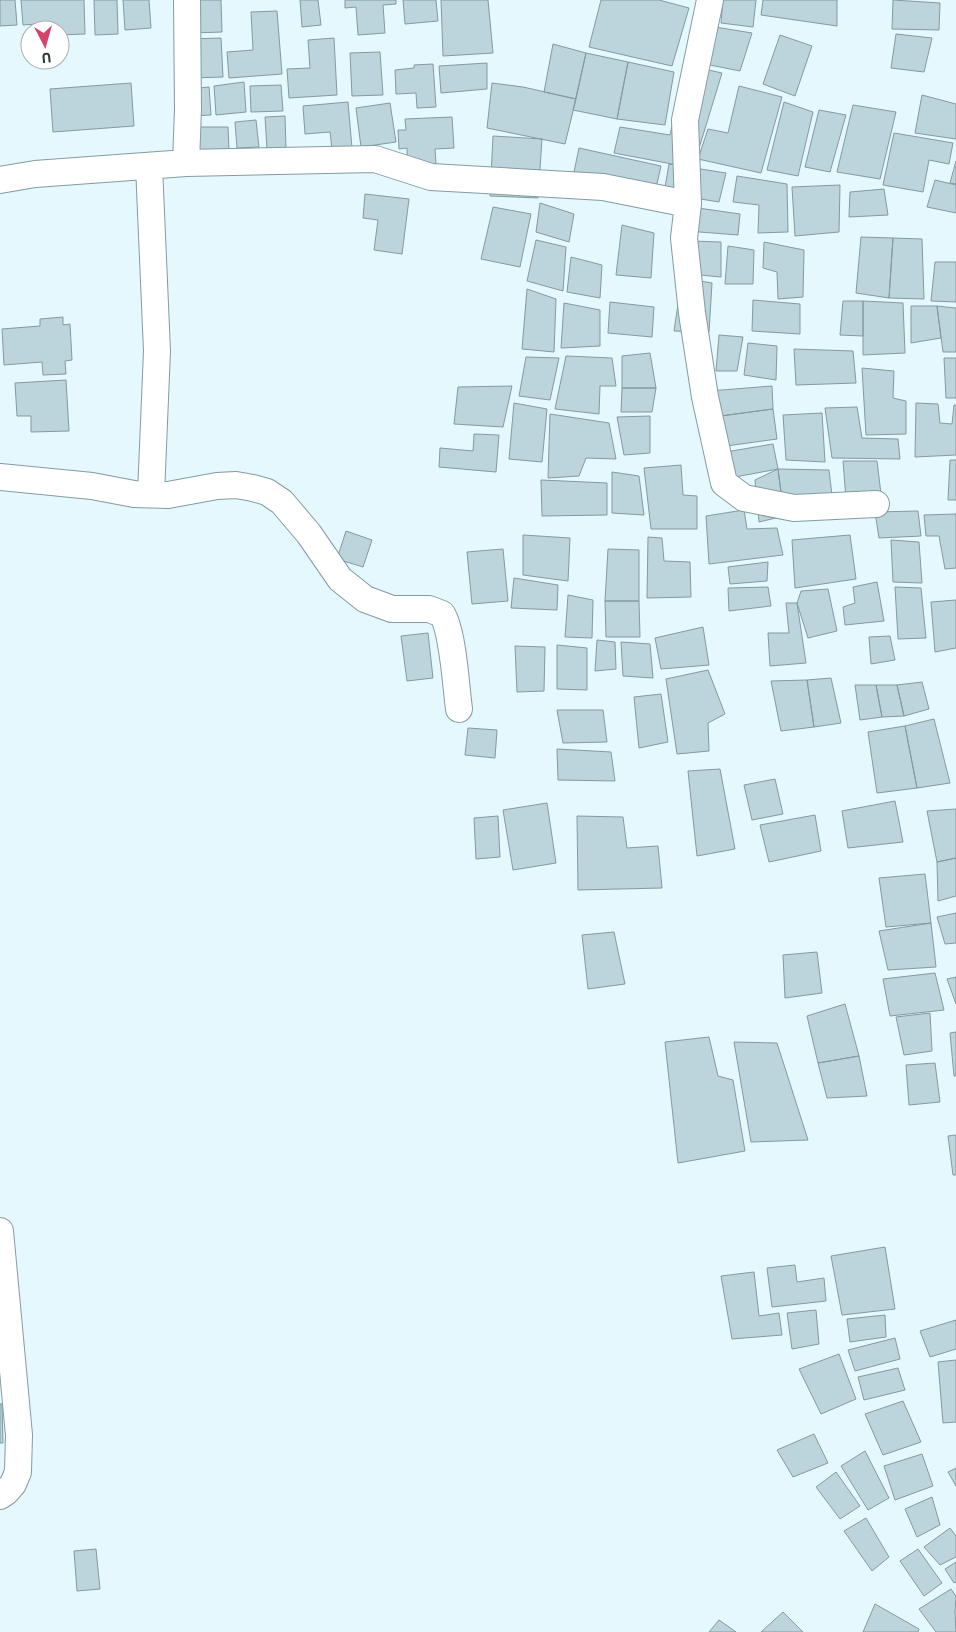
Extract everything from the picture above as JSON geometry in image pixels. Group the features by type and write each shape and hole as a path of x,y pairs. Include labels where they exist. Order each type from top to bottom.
{"street":[{"path":"186,163 188,109 187,0"},
{"path":"710,0 685,120 688,204 684,238 692,312 705,397 724,483 744,498 794,508 876,504"},
{"path":"0,180 35,174 186,163 375,159 432,177 603,187 688,204"},
{"path":"149,166 157,352 151,494"},
{"path":"0,477 92,486 134,494 168,495 217,486 236,485 267,492 282,502 309,534 340,579 366,599 392,609 429,609 442,614 447,625 450,640 459,709"},
{"path":"0,1231 20,1435 18,1472 13,1484 0,1496"}],"building":[{"path":"0,0 15,0 17,25 0,26"},
{"path":"21,0 84,0 85,34 70,35 70,20 23,20"},
{"path":"94,0 117,0 118,34 95,35"},
{"path":"123,0 149,0 151,28 125,30"},
{"path":"191,0 221,0 222,32 192,33"},
{"path":"300,0 318,0 321,25 302,27"},
{"path":"345,0 396,0 396,4 383,5 385,33 358,35 356,7 345,8"},
{"path":"403,0 436,0 438,21 405,24"},
{"path":"441,0 488,0 493,53 443,56"},
{"path":"601,0 659,0 689,8 672,66 589,47"},
{"path":"723,0 756,0 753,27 721,23"},
{"path":"763,0 837,0 837,26 761,15"},
{"path":"893,0 940,3 939,30 892,29"},
{"path":"277,11 282,74 229,78 227,52 253,50 251,12"},
{"path":"709,26 752,33 740,71 700,63"},
{"path":"896,34 932,38 924,72 891,68"},
{"path":"780,35 812,46 795,96 763,84"},
{"path":"221,38 223,77 191,78 189,39"},
{"path":"334,38 337,95 289,98 287,69 310,68 308,40"},
{"path":"553,44 586,53 576,99 544,92"},
{"path":"380,52 383,95 352,96 350,53"},
{"path":"586,53 628,62 617,119 573,110"},
{"path":"628,62 674,72 665,125 617,119"},
{"path":"487,63 487,89 441,93 439,66"},
{"path":"433,64 436,107 417,108 416,93 396,94 395,70 414,68 414,65"},
{"path":"686,65 722,73 693,168 614,153 620,127 670,135"},
{"path":"244,82 246,112 216,115 214,86"},
{"path":"131,83 134,126 53,132 50,89"},
{"path":"492,83 523,87 576,99 565,144 487,128"},
{"path":"281,85 283,111 251,112 250,86"},
{"path":"739,86 782,97 761,173 698,159 708,129 728,133"},
{"path":"209,87 211,115 191,116 189,89"},
{"path":"922,95 956,104 956,139 915,133"},
{"path":"348,102 352,148 332,149 330,132 305,134 303,106"},
{"path":"784,102 813,112 798,176 767,170"},
{"path":"390,103 396,142 361,147 356,108"},
{"path":"853,105 896,112 880,179 837,172"},
{"path":"819,110 846,115 830,172 805,167"},
{"path":"285,116 286,148 267,149 265,117"},
{"path":"452,117 454,148 435,149 437,179 408,181 407,148 399,149 398,130 406,130 405,119"},
{"path":"256,120 259,147 237,148 235,122"},
{"path":"194,127 228,127 229,150 195,151"},
{"path":"894,133 953,143 949,164 929,160 923,192 883,185"},
{"path":"493,136 542,139 538,198 490,196"},
{"path":"579,148 661,166 652,206 570,191"},
{"path":"956,161 956,184 950,183"},
{"path":"669,164 726,173 719,202 664,193"},
{"path":"737,176 787,184 788,232 758,233 759,205 733,202"},
{"path":"935,180 956,185 956,213 927,207"},
{"path":"840,185 839,232 795,236 792,187"},
{"path":"884,189 888,215 849,217 850,192"},
{"path":"365,194 409,199 402,254 374,250 378,220 363,218"},
{"path":"540,203 574,214 569,242 536,232"},
{"path":"493,207 531,214 520,267 481,259"},
{"path":"691,207 740,214 738,235 687,231"},
{"path":"622,225 654,233 651,278 616,275"},
{"path":"861,237 893,238 889,298 856,293"},
{"path":"893,238 922,239 924,299 889,298"},
{"path":"536,240 566,247 563,291 527,281"},
{"path":"691,241 721,242 721,277 690,274"},
{"path":"764,242 804,250 803,297 778,299 777,272 763,268"},
{"path":"728,246 754,250 753,284 725,284"},
{"path":"571,257 602,265 600,298 567,292"},
{"path":"935,262 956,262 956,302 931,301"},
{"path":"682,278 712,283 709,332 674,331"},
{"path":"527,289 556,299 554,352 522,349"},
{"path":"753,300 800,304 800,334 752,331"},
{"path":"843,301 863,301 863,336 840,335"},
{"path":"863,301 903,303 905,353 863,355"},
{"path":"610,302 654,307 652,337 608,333"},
{"path":"564,303 600,310 600,346 561,348"},
{"path":"911,306 937,306 941,338 911,343"},
{"path":"937,306 956,308 956,352 943,352"},
{"path":"63,317 63,325 70,324 72,360 65,361 66,374 43,375 42,362 4,365 2,329 40,326 40,319"},
{"path":"719,335 743,337 737,371 716,371"},
{"path":"748,343 777,346 776,380 744,375"},
{"path":"794,349 853,351 856,383 796,385"},
{"path":"650,353 656,388 622,388 622,356"},
{"path":"566,356 612,358 616,386 600,386 599,414 555,409"},
{"path":"526,357 559,358 550,400 519,396"},
{"path":"944,358 956,358 956,398 946,398"},
{"path":"862,368 894,371 893,398 906,401 906,434 866,435"},
{"path":"66,380 69,431 31,432 31,416 17,416 15,383"},
{"path":"512,386 503,427 454,424 458,387"},
{"path":"772,386 773,409 713,417 709,391"},
{"path":"622,388 656,388 652,412 621,412"},
{"path":"514,403 547,409 542,462 509,459"},
{"path":"916,403 938,404 940,423 952,424 954,405 956,405 956,455 915,457"},
{"path":"857,407 862,438 898,439 900,459 832,458 825,408"},
{"path":"773,409 777,439 719,447 713,417"},
{"path":"822,413 825,462 786,460 783,415"},
{"path":"550,414 609,423 616,459 586,458 579,476 548,478"},
{"path":"650,416 650,453 624,455 617,417"},
{"path":"474,434 499,435 496,472 439,467 440,448 473,451"},
{"path":"773,444 778,469 719,480 714,454"},
{"path":"950,460 956,460 956,500 948,500"},
{"path":"843,461 877,461 881,494 846,499"},
{"path":"681,465 683,495 697,496 697,529 651,529 644,468"},
{"path":"778,469 829,470 834,512 784,516"},
{"path":"778,469 784,516 759,522 755,480"},
{"path":"612,472 639,476 644,515 612,513"},
{"path":"541,480 607,483 607,515 542,516"},
{"path":"744,510 747,529 777,528 783,555 709,564 706,516"},
{"path":"918,511 921,536 879,538 875,512"},
{"path":"956,514 956,568 945,569 939,536 926,536 924,515"},
{"path":"346,531 372,540 363,567 337,559"},
{"path":"523,535 570,538 568,581 523,575"},
{"path":"850,535 856,579 795,588 792,540"},
{"path":"648,537 662,538 664,561 690,562 691,597 647,598"},
{"path":"891,540 919,542 922,583 893,582"},
{"path":"503,549 508,601 472,604 467,552"},
{"path":"608,549 639,550 639,601 605,601"},
{"path":"768,562 767,581 730,584 728,567"},
{"path":"514,578 558,585 557,610 511,608"},
{"path":"877,582 884,621 845,625 843,607 855,603 853,587"},
{"path":"768,587 771,606 729,611 728,588"},
{"path":"895,587 921,588 926,638 898,639"},
{"path":"828,589 837,631 808,638 797,603 801,591"},
{"path":"568,595 593,600 592,638 565,637"},
{"path":"956,600 956,648 935,652 931,602"},
{"path":"605,601 639,601 640,637 606,637"},
{"path":"786,603 797,603 806,663 770,666 768,633 789,633"},
{"path":"703,627 709,665 661,669 655,638"},
{"path":"428,633 433,678 407,681 401,636"},
{"path":"890,636 895,660 871,664 869,637"},
{"path":"597,640 615,642 616,669 595,671"},
{"path":"621,642 650,644 653,678 623,676"},
{"path":"557,645 587,648 587,690 557,689"},
{"path":"515,646 545,647 544,691 517,692"},
{"path":"708,670 725,714 708,723 709,751 677,754 666,679"},
{"path":"831,678 841,723 814,727 807,680"},
{"path":"807,680 814,727 781,731 771,681"},
{"path":"922,682 929,709 904,716 897,685"},
{"path":"855,685 876,685 882,717 860,720"},
{"path":"876,685 897,685 904,716 882,717"},
{"path":"661,694 668,742 639,748 634,697"},
{"path":"557,710 603,710 607,742 563,743"},
{"path":"934,719 950,783 917,788 905,726"},
{"path":"905,726 917,788 877,793 868,732"},
{"path":"468,728 497,730 495,758 465,755"},
{"path":"557,749 611,752 615,781 558,780"},
{"path":"720,769 735,849 697,856 688,771"},
{"path":"775,779 783,814 752,820 744,785"},
{"path":"895,801 903,842 848,848 842,811"},
{"path":"547,803 556,863 513,870 503,810"},
{"path":"956,809 956,858 937,862 927,811"},
{"path":"815,815 821,851 769,862 760,825"},
{"path":"498,816 500,857 476,859 474,818"},
{"path":"577,816 623,817 627,848 658,846 662,888 578,890"},
{"path":"956,858 956,896 938,901 937,862"},
{"path":"925,874 931,923 886,927 879,878"},
{"path":"956,913 956,943 945,944 937,917"},
{"path":"931,923 936,967 888,970 879,931"},
{"path":"614,932 625,984 588,989 582,935"},
{"path":"817,952 822,993 785,998 783,955"},
{"path":"935,973 944,1010 890,1016 883,979"},
{"path":"956,977 956,1004 947,979"},
{"path":"845,1004 859,1056 818,1063 807,1016"},
{"path":"930,1013 932,1051 904,1055 896,1017"},
{"path":"956,1032 956,1076 954,1076 950,1033"},
{"path":"709,1037 718,1076 733,1080 745,1151 678,1163 665,1042"},
{"path":"734,1042 777,1043 808,1140 751,1142"},
{"path":"859,1056 867,1096 827,1098 818,1063"},
{"path":"935,1063 940,1102 909,1105 906,1065"},
{"path":"956,1135 956,1175 953,1175 948,1136"},
{"path":"885,1247 895,1309 842,1315 831,1256"},
{"path":"795,1265 797,1282 824,1278 826,1301 772,1307 767,1268"},
{"path":"754,1272 759,1316 779,1313 782,1335 732,1339 721,1276"},
{"path":"816,1310 819,1344 792,1349 787,1313"},
{"path":"885,1315 886,1337 850,1342 847,1319"},
{"path":"956,1320 956,1349 930,1357 920,1331"},
{"path":"895,1338 900,1359 855,1371 848,1350"},
{"path":"839,1354 856,1399 821,1414 799,1369"},
{"path":"956,1360 956,1422 943,1423 938,1362"},
{"path":"898,1368 905,1390 864,1400 858,1377"},
{"path":"903,1401 921,1442 883,1455 865,1414"},
{"path":"0,1404 2,1404 3,1443 0,1443"},
{"path":"814,1434 828,1463 793,1477 777,1450"},
{"path":"865,1451 889,1498 868,1510 841,1466"},
{"path":"922,1454 933,1486 895,1500 884,1466"},
{"path":"956,1468 956,1486 948,1472"},
{"path":"836,1472 860,1506 840,1519 816,1487"},
{"path":"932,1497 940,1525 917,1537 905,1509"},
{"path":"866,1518 889,1557 872,1571 844,1531"},
{"path":"950,1528 956,1536 956,1557 940,1565 924,1547"},
{"path":"96,1549 100,1589 77,1591 74,1551"},
{"path":"918,1549 942,1583 924,1596 900,1561"},
{"path":"956,1562 956,1582 954,1583 945,1569"},
{"path":"951,1589 956,1596 956,1632 936,1632 919,1609"},
{"path":"875,1604 919,1629 918,1632 863,1632"},
{"path":"783,1612 803,1632 761,1632"},
{"path":"719,1620 736,1632 709,1632"}]}
